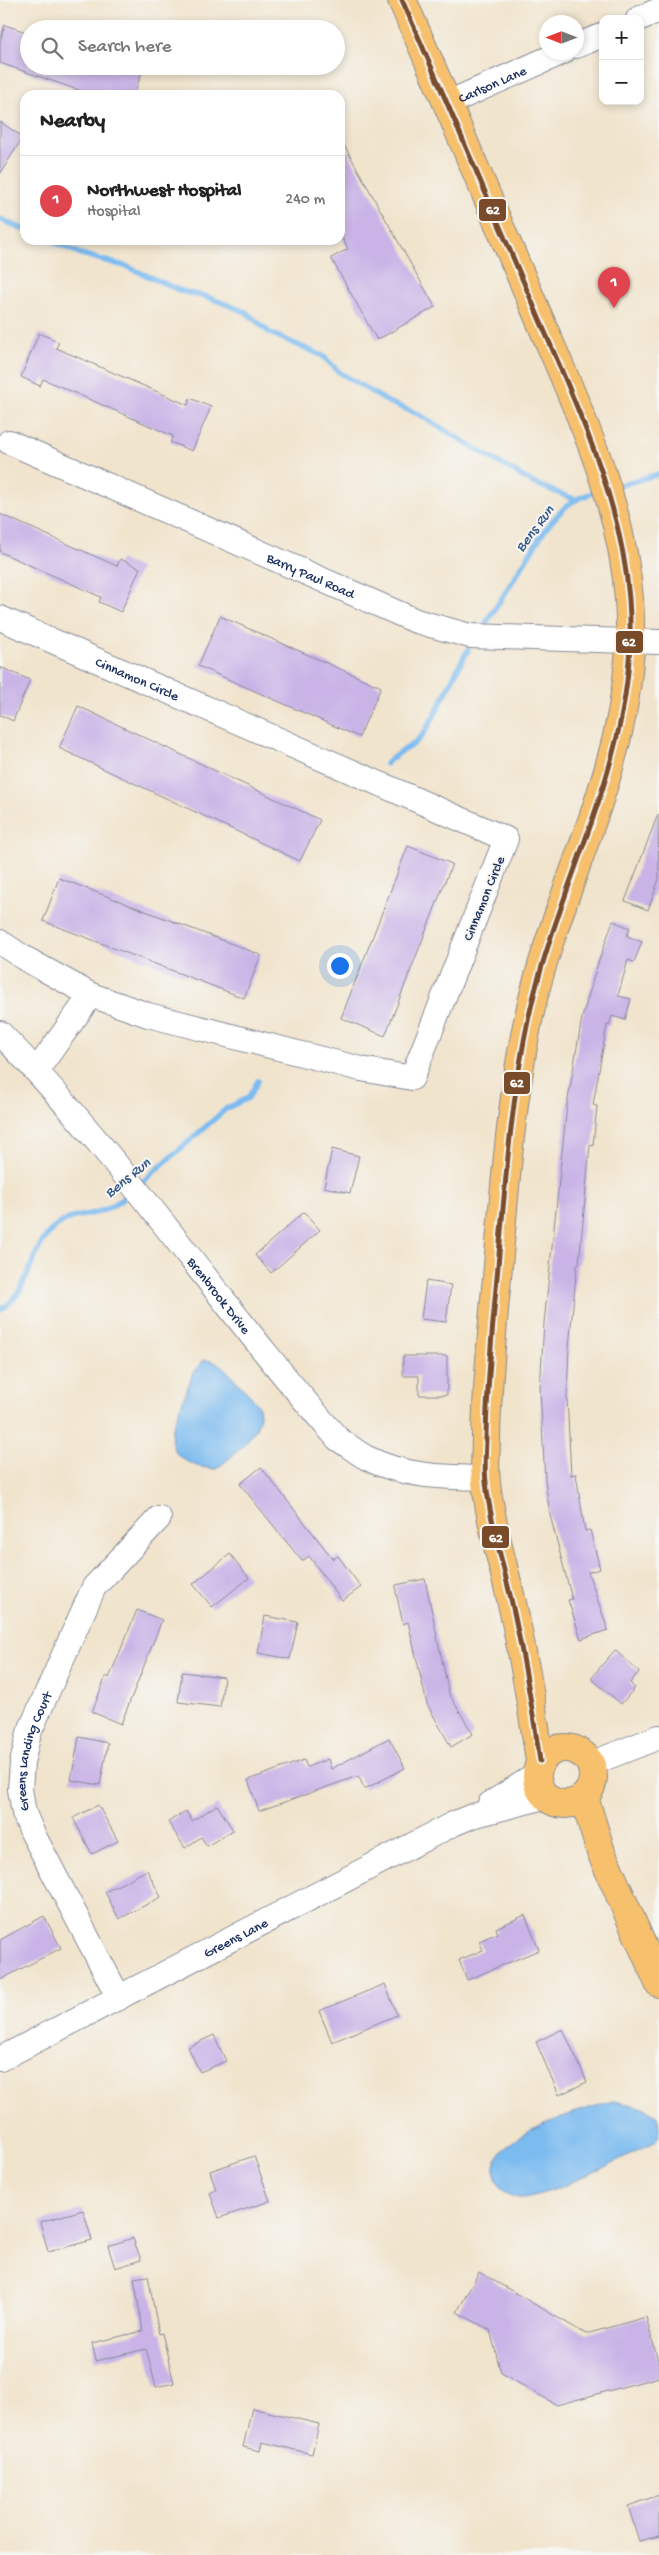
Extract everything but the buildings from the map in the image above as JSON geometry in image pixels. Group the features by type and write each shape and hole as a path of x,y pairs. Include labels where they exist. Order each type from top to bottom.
{"main road":[{"path":"402,0 448,103 603,473 612,504 626,570 630,642 623,709 611,764 596,813 544,960 530,1013 518,1076 492,1334 485,1478 495,1533 554,1780 601,1852 659,1983"},
{"path":"554,1780 592,1782 590,1764"}],"street":[{"path":"644,16 659,10"},
{"path":"584,43 599,37"},
{"name":"Carlson Lane","path":"448,103 545,60"},
{"name":"Barry Paul Road","path":"9,442 416,621 447,631 470,636 499,638 659,642"},
{"name":"Cinnamon Circle","path":"0,618 506,839 412,1078 361,1069 148,1014 90,995 24,958 0,942"},
{"path":"37,1070 90,995"},
{"name":"Brenbrook Drive","path":"0,1033 37,1070 143,1197 338,1439 367,1458 400,1471 437,1477 485,1478"},
{"name":"Greens Landing Court","path":"119,1998 32,1832 24,1813 20,1789 22,1762 29,1733 90,1594 109,1569 159,1518"},
{"path":"590,1764 659,1736"},
{"name":"Greens Lane","path":"0,2059 472,1816 554,1780"}],"water":[{"path":"205,1360 216,1363 224,1368 258,1405 260,1416 257,1425 246,1442 216,1469 198,1466 183,1459 176,1453 171,1439 174,1424 191,1378"},
{"path":"613,2101 641,2107 656,2115 659,2136 653,2143 589,2175 538,2195 523,2198 515,2197 505,2192 500,2186 495,2167 502,2152 516,2139 558,2119"}],"waterway":[{"path":"0,219 20,228"},
{"path":"60,245 81,254 128,267 181,291 210,298 246,312 270,333 323,356 339,372 388,402 418,414 533,483 574,499"},
{"name":"Bens Run","path":"613,487 659,474"},
{"name":"Bens Run","path":"486,623 546,528 569,504 581,497 599,491"},
{"name":"Bens Run","path":"386,764 416,742 424,733 468,650"},
{"name":"Bens Run","path":"140,1184 227,1108 248,1098 258,1081"},
{"name":"Bens Run","path":"0,1310 18,1293 40,1246 56,1226 68,1219 106,1209 131,1191"}],"transit line":[{"name":"62","path":"402,0 579,411 606,485 616,522 624,560 629,599 629,655 623,709 611,761 543,963 522,1051 508,1157 491,1350 485,1465 486,1482 493,1526 519,1639 540,1761"}],"place":[{"name":"Northwest Hospital","path":"614,308"}]}
